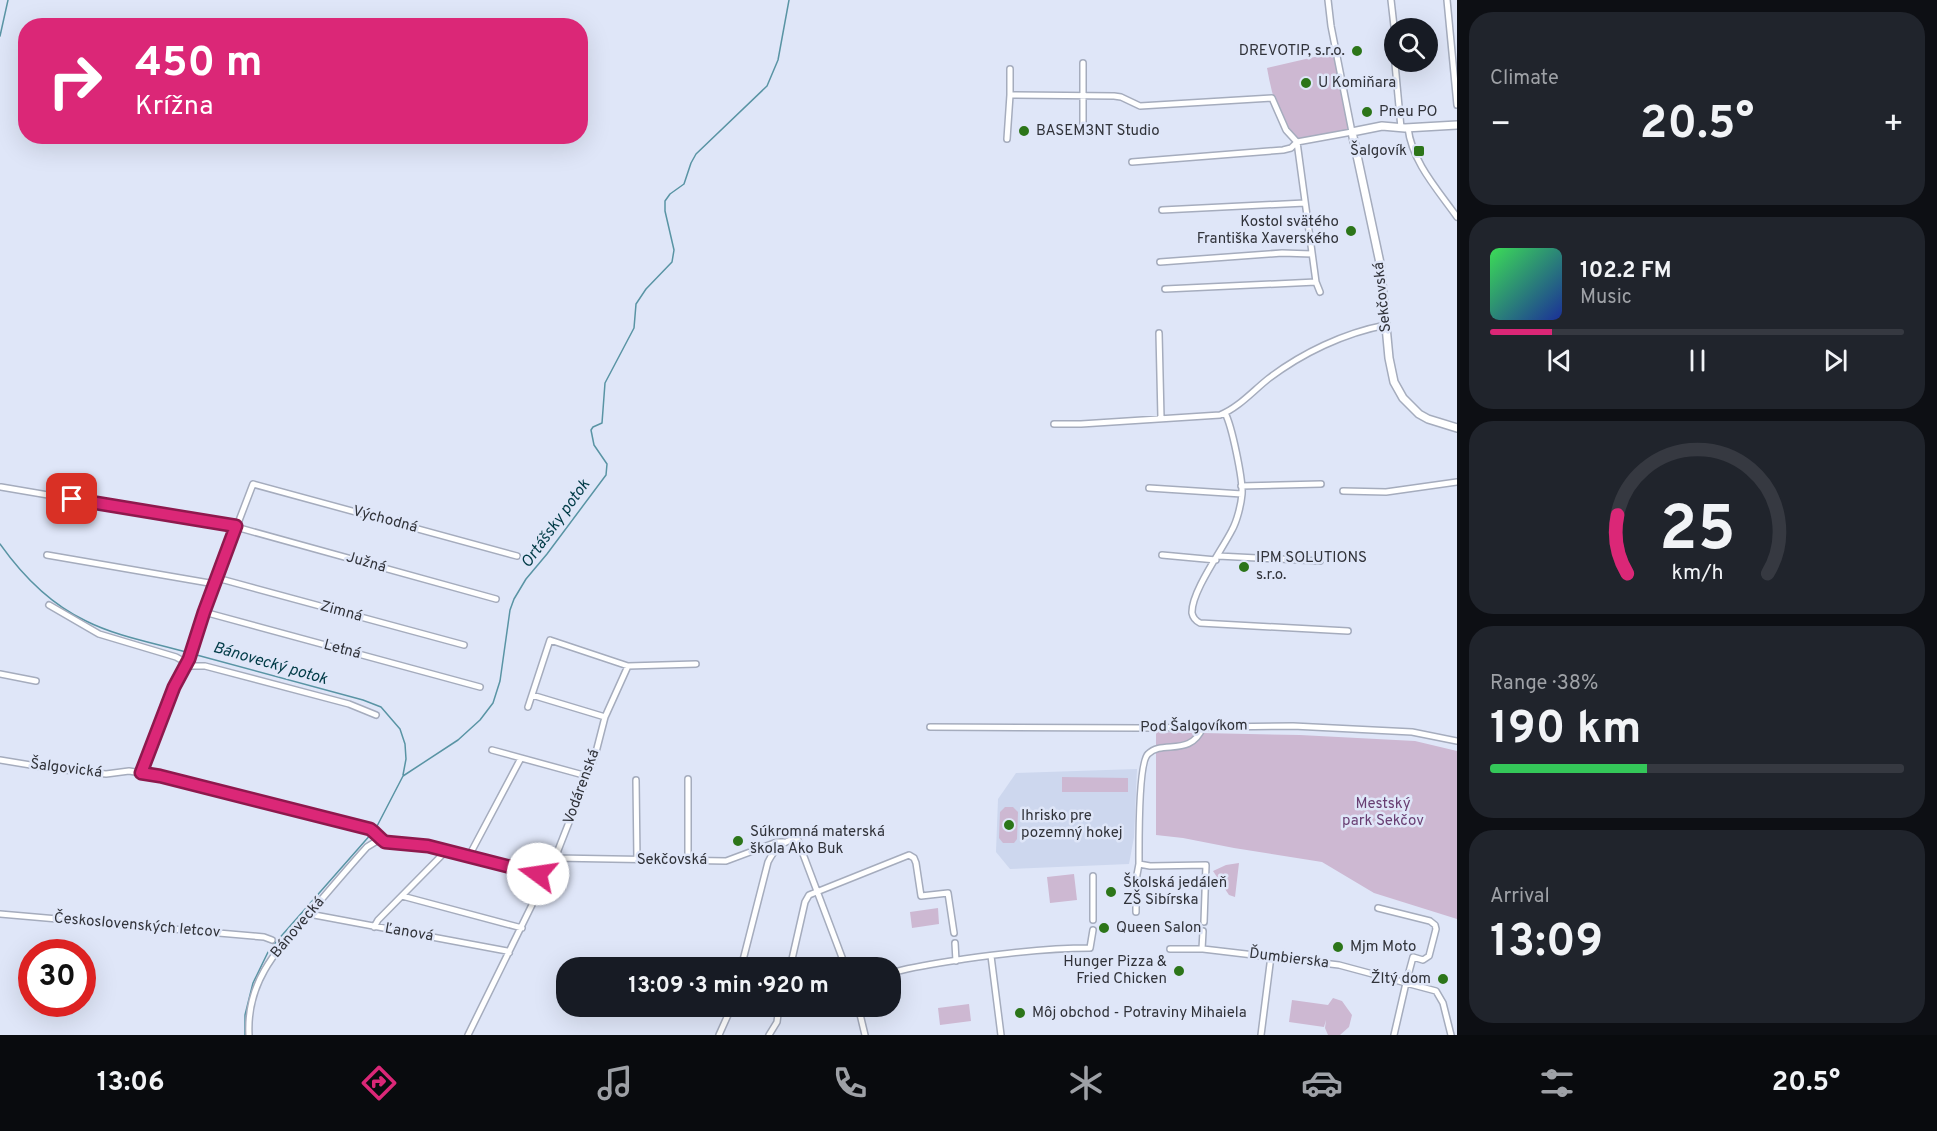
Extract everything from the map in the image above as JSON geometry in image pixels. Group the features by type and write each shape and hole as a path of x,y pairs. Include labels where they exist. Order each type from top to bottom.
{"street":[{"name":"Sekčovská","path":"1328,0 1331,26 1380,263 1391,374 1400,393 1413,409 1423,417 1457,428"},
{"path":"1391,0 1393,18"},
{"path":"1447,0 1457,105"},
{"path":"1083,63 1083,127"},
{"path":"1007,139 1010,69"},
{"path":"1397,72 1405,128 1414,152 1457,217"},
{"path":"1010,95 1114,96 1140,106 1272,98 1286,130 1297,141 1316,282 1320,292"},
{"path":"1132,162 1283,150 1291,148 1297,141 1382,126 1405,128 1457,125"},
{"path":"1149,161 1149,168"},
{"path":"1162,210 1305,203"},
{"path":"1160,262 1282,253 1312,254"},
{"path":"1165,289 1316,282"},
{"path":"1054,424 1212,417 1225,413 1280,371 1312,352 1346,335 1386,325"},
{"path":"1159,333 1161,418"},
{"path":"1225,413 1230,427 1242,494 1234,527 1197,594 1192,613 1195,620 1200,623 1348,630"},
{"path":"1343,491 1386,492 1457,482"},
{"name":"Východná","path":"236,526 253,484 517,556"},
{"path":"1241,486 1321,484"},
{"name":"Južná","path":"1,487 236,526 496,599"},
{"path":"1149,488 1242,494"},
{"path":"141,773 174,687 187,663 236,526"},
{"name":"Zimná","path":"47,555 216,581 464,645"},
{"path":"1162,555 1320,561"},
{"path":"49,605 99,634 176,657 187,663 349,704 376,714"},
{"name":"Letná","path":"204,612 480,687"},
{"path":"528,707 550,640 628,666 696,664"},
{"name":"Vodárenská","path":"468,1035 547,877 595,756 605,717 628,666"},
{"path":"0,674 36,681"},
{"path":"532,695 605,717"},
{"name":"Pod Šalgovíkom","path":"930,727 1293,726 1412,732 1457,741"},
{"path":"1136,911 1144,759 1155,750 1188,744 1199,736 1203,727"},
{"path":"492,750 587,776"},
{"path":"469,856 521,758"},
{"name":"Šalgovická","path":"0,760 75,771 106,774 129,771 160,776 370,829 385,842 407,843 446,851 547,877"},
{"path":"688,779 688,860"},
{"path":"636,780 637,860"},
{"name":"Bánovecká","path":"249,1035 251,1006 263,972 279,946 379,836"},
{"name":"Sekčovská","path":"555,858 726,861 777,842 797,838 818,891"},
{"path":"744,957 768,862 774,850 786,841"},
{"path":"374,927 378,920 446,851"},
{"path":"792,957 808,895 909,855 914,858 921,896 948,893 954,933"},
{"path":"1139,864 1150,866 1206,865 1204,922"},
{"path":"1093,876 1093,920"},
{"path":"818,891 842,957"},
{"path":"402,896 522,928"},
{"path":"1378,908 1430,921 1436,927 1429,956 1423,960 1413,957 1394,1035"},
{"name":"Československých letcov","path":"0,914 264,937 272,940"},
{"name":"Ľanová","path":"309,914 509,953"},
{"path":"901,970 991,956 1062,948 1090,948 1093,930"},
{"path":"1202,949 1203,931"},
{"path":"955,943 956,961"},
{"name":"Ďumbierska","path":"1170,949 1202,949 1339,965 1436,991 1443,1003 1451,1035"},
{"path":"991,956 1001,1035"},
{"path":"1261,1035 1270,956"},
{"path":"719,1035 727,1017"},
{"path":"769,1035 778,1017"},
{"path":"861,1017 865,1035"}],"shaded area":[{"path":"1137,769 1134,837 1129,864 1010,869 996,852 998,799 1016,773"}],"green space":[{"name":"U Komiňara","path":"1336,52 1352,132 1297,142 1280,116 1267,68"},
{"name":"Mestský park Sekčov","path":"1156,732 1300,735 1415,741 1457,751 1457,919 1374,893 1322,862 1156,835"},
{"path":"1062,777 1128,778 1128,792 1062,792"},
{"name":"Ihrisko pre pozemný hokej","path":"1005,807 1013,807 1018,812 1017,839 1014,843 1003,843 999,838 1000,812"},
{"path":"1239,863 1235,897 1229,895 1213,871 1226,865"},
{"path":"1074,874 1077,900 1050,903 1047,877"},
{"path":"938,908 939,924 912,928 910,912"},
{"path":"1333,998 1342,1001 1352,1015 1349,1027 1340,1035 1328,1035 1325,1028 1326,1020 1324,1027 1289,1022 1292,1000 1328,1005"},
{"path":"969,1004 971,1021 940,1025 938,1008"}],"waterway":[{"path":"0,36 8,0"},
{"name":"Ortášsky potok","path":"375,830 403,776 458,740 480,720 493,703 500,681 510,610 514,599 526,579 606,475 607,464 594,445 591,430 602,423 605,383 634,328 636,304 646,289 672,262 674,250 665,211 665,201 670,194 684,184 696,154 767,86 778,60 789,0"},
{"name":"Bánovecký potok","path":"0,544 38,588 73,614 98,627 189,653"},
{"name":"Bánovecký potok","path":"193,654 363,700 381,707 400,729 405,744 406,759 403,775"},
{"name":"Ortášsky potok","path":"245,1035 245,1015 253,983 269,950 372,833"}],"place":[{"name":"DREVOTIP, s.r.o.","path":"1357,51"},
{"name":"U Komiňara","path":"1306,83"},
{"name":"Pneu PO","path":"1367,112"},
{"name":"BASEM3NT Studio","path":"1024,131"},
{"name":"Šalgovík","path":"1419,151"},
{"name":"Kostol svätého Františka Xaverského","path":"1351,231"},
{"name":"IPM SOLUTIONS s.r.o.","path":"1244,567"},
{"name":"Ihrisko pre pozemný hokej","path":"1009,825"},
{"name":"Súkromná materská škola Ako Buk","path":"738,841"},
{"name":"Školská jedáleň ZŠ Sibírska","path":"1111,892"},
{"name":"Queen Salon","path":"1104,928"},
{"name":"Mjm Moto","path":"1338,947"},
{"name":"Hunger Pizza & Fried Chicken","path":"1179,971"},
{"name":"Žltý dom","path":"1443,979"},
{"name":"Môj obchod - Potraviny Mihaiela","path":"1020,1013"}],"route":[{"path":"72,499 236,526 189,659 176,681 141,773 370,829 385,842 428,846 538,874"}]}
